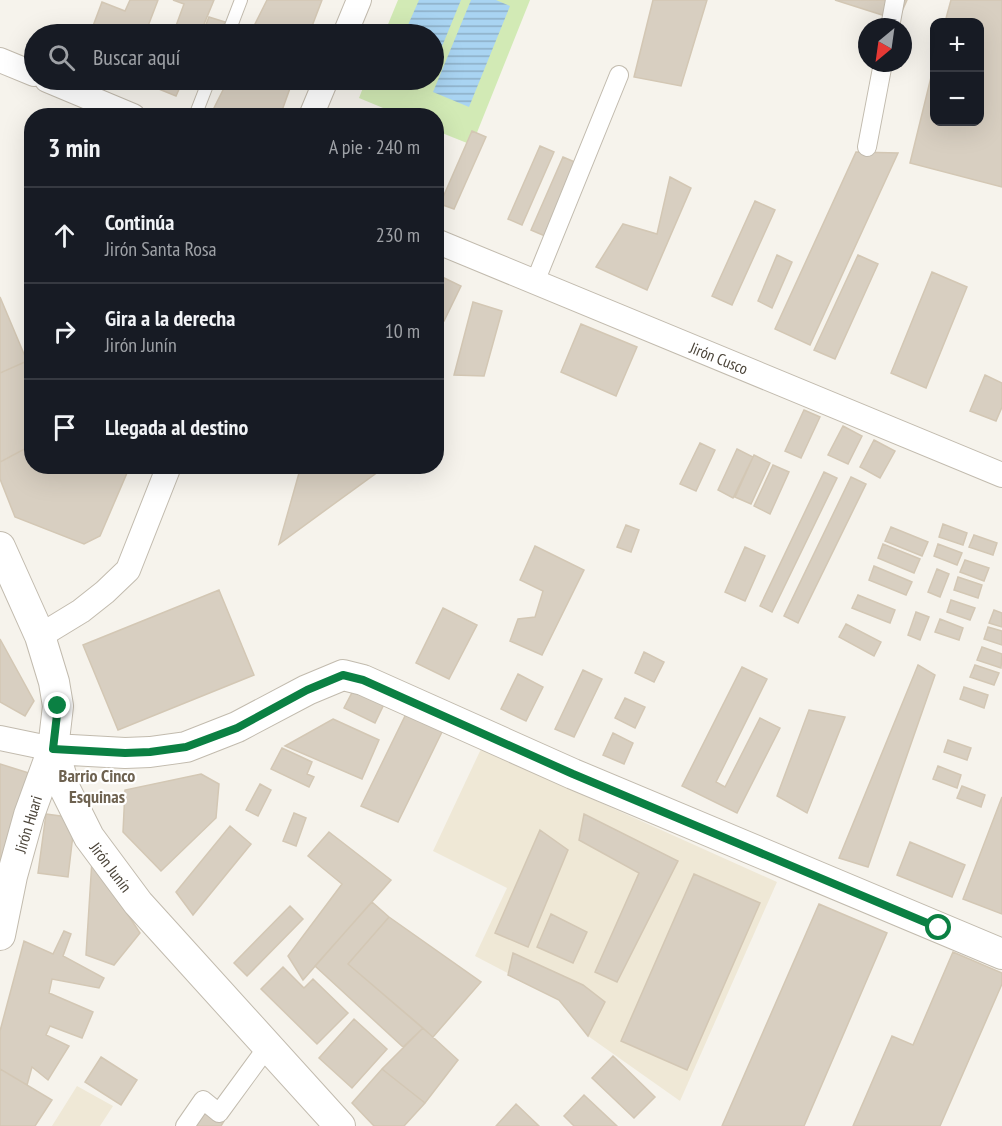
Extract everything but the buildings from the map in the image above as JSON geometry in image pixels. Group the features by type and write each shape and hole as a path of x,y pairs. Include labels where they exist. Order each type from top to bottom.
{"street":[{"path":"349,24 359,0"},
{"path":"892,18 895,0"},
{"path":"0,60 24,70"},
{"path":"867,147 881,72"},
{"path":"535,282 619,75"},
{"path":"71,90 115,108"},
{"path":"314,108 322,90"},
{"name":"Jirón Cusco","path":"444,244 1002,475"},
{"path":"40,636 81,611 128,570 166,474"},
{"name":"Jirón Junín","path":"0,547 40,636 54,682 58,706 53,749 66,791 89,837 138,903 340,1126"},
{"path":"0,738 53,749 125,753 186,747 237,728 343,675 353,677 573,774 1002,954"},
{"name":"Jirón Huari","path":"0,935 12,876 29,815 53,749"},
{"path":"184,1126 203,1100 219,1113 268,1046"}],"lane":[{"path":"232,24 241,0"},
{"path":"198,108 205,90"}],"shaded area":[{"path":"481,749 777,882 680,1101 588,1036 559,1000 475,956 507,888 433,851"},
{"path":"77,1086 113,1106 100,1126 52,1126"}],"green space":[{"path":"398,0 530,0 472,145 444,134 444,108 383,108 359,98 362,90 444,90 444,24 388,24"}],"water":[{"path":"419,0 461,0 444,42 444,24 408,24"},
{"path":"471,0 496,0 510,6 469,107 433,92 434,90 444,90 444,65"}],"district":[{"name":"Barrio Cinco Esquinas","path":"97,786"}],"route":[{"path":"58,706 53,749 150,752 186,747 237,728 307,690 343,675 363,680 573,774 939,928"}]}
